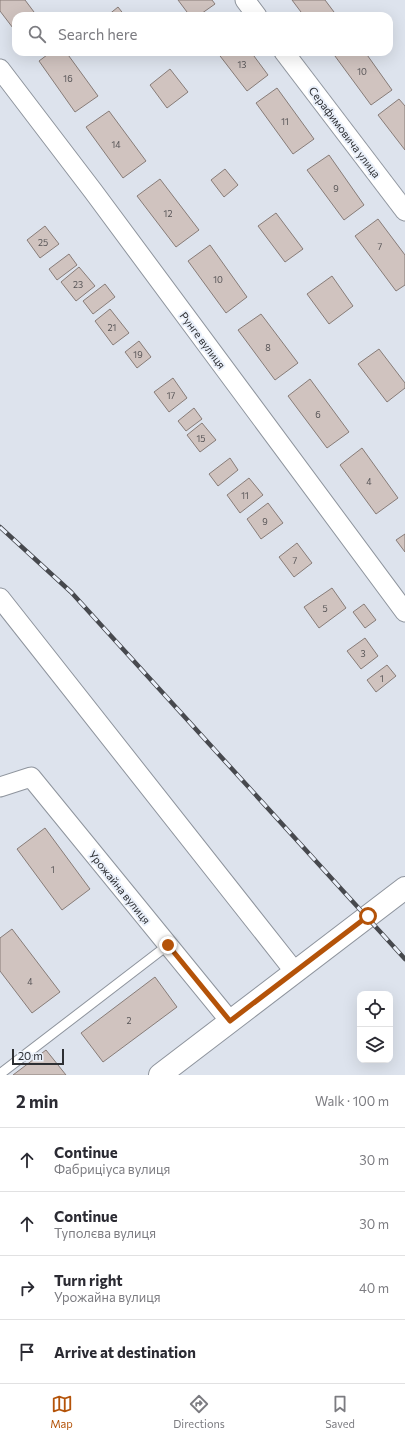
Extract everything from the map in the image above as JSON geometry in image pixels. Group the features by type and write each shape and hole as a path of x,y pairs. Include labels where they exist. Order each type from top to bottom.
{"main road":[{"path":"160,1075 405,888"}],"street":[{"path":"245,0 254,12"},
{"name":"Серафимовича улица","path":"287,56 405,211"},
{"name":"Рунге вулиця","path":"0,69 405,612"},
{"path":"0,598 295,972"},
{"name":"Урожайна вулиця","path":"0,787 31,777 230,1021"}],"lane":[{"path":"0,1074 168,945"}],"building":[{"path":"0,0 25,0 34,12 12,12 12,27 0,11"},
{"path":"178,0 212,0 215,4 204,12 187,12"},
{"path":"292,0 325,0 334,12 301,12"},
{"path":"118,7 122,12 112,12"},
{"path":"46,56 69,56 98,96 75,112 39,61"},
{"path":"220,56 254,56 268,75 247,91"},
{"path":"335,56 368,56 392,90 371,105"},
{"path":"170,69 188,92 167,108 150,85"},
{"path":"277,88 314,139 293,154 256,103"},
{"path":"399,99 405,106 405,150 378,115"},
{"path":"109,111 146,161 123,178 86,127"},
{"path":"329,155 364,205 344,220 307,170"},
{"path":"225,169 238,185 224,197 211,180"},
{"path":"160,179 199,230 176,247 137,196"},
{"path":"276,213 303,249 285,262 258,226"},
{"path":"378,219 405,255 405,285 396,291 355,236"},
{"path":"45,226 59,244 40,258 27,240"},
{"path":"210,245 247,297 226,313 188,261"},
{"path":"69,254 77,265 57,280 49,269"},
{"path":"79,267 95,286 76,301 61,282"},
{"path":"332,276 353,306 329,324 307,294"},
{"path":"105,284 115,297 93,314 83,301"},
{"path":"110,309 129,333 113,345 95,321"},
{"path":"261,314 298,363 275,380 238,330"},
{"path":"139,341 151,357 137,368 125,352"},
{"path":"379,349 405,383 405,388 387,402 358,364"},
{"path":"173,378 187,398 169,412 154,392"},
{"path":"310,379 349,432 327,448 288,396"},
{"path":"194,408 202,419 186,431 178,421"},
{"path":"202,423 216,440 200,452 187,435"},
{"path":"362,448 398,498 376,514 340,465"},
{"path":"230,458 238,470 218,486 209,474"},
{"path":"249,478 263,495 240,513 227,495"},
{"path":"268,503 283,523 261,539 247,519"},
{"path":"405,534 405,552 396,540"},
{"path":"297,543 312,563 294,577 279,557"},
{"path":"332,588 346,608 319,628 304,607"},
{"path":"364,604 376,620 365,628 353,612"},
{"path":"365,638 378,656 361,669 347,651"},
{"path":"387,665 396,676 376,692 367,680"},
{"path":"45,828 90,889 62,910 17,849"},
{"path":"12,929 60,992 32,1013 0,971 0,938"},
{"path":"155,977 177,1007 103,1062 81,1033"},
{"path":"46,1050 66,1075 13,1075"}],"railway":[{"path":"0,527 71,592 405,959"}],"route":[{"path":"168,945 230,1021 368,916"}]}
